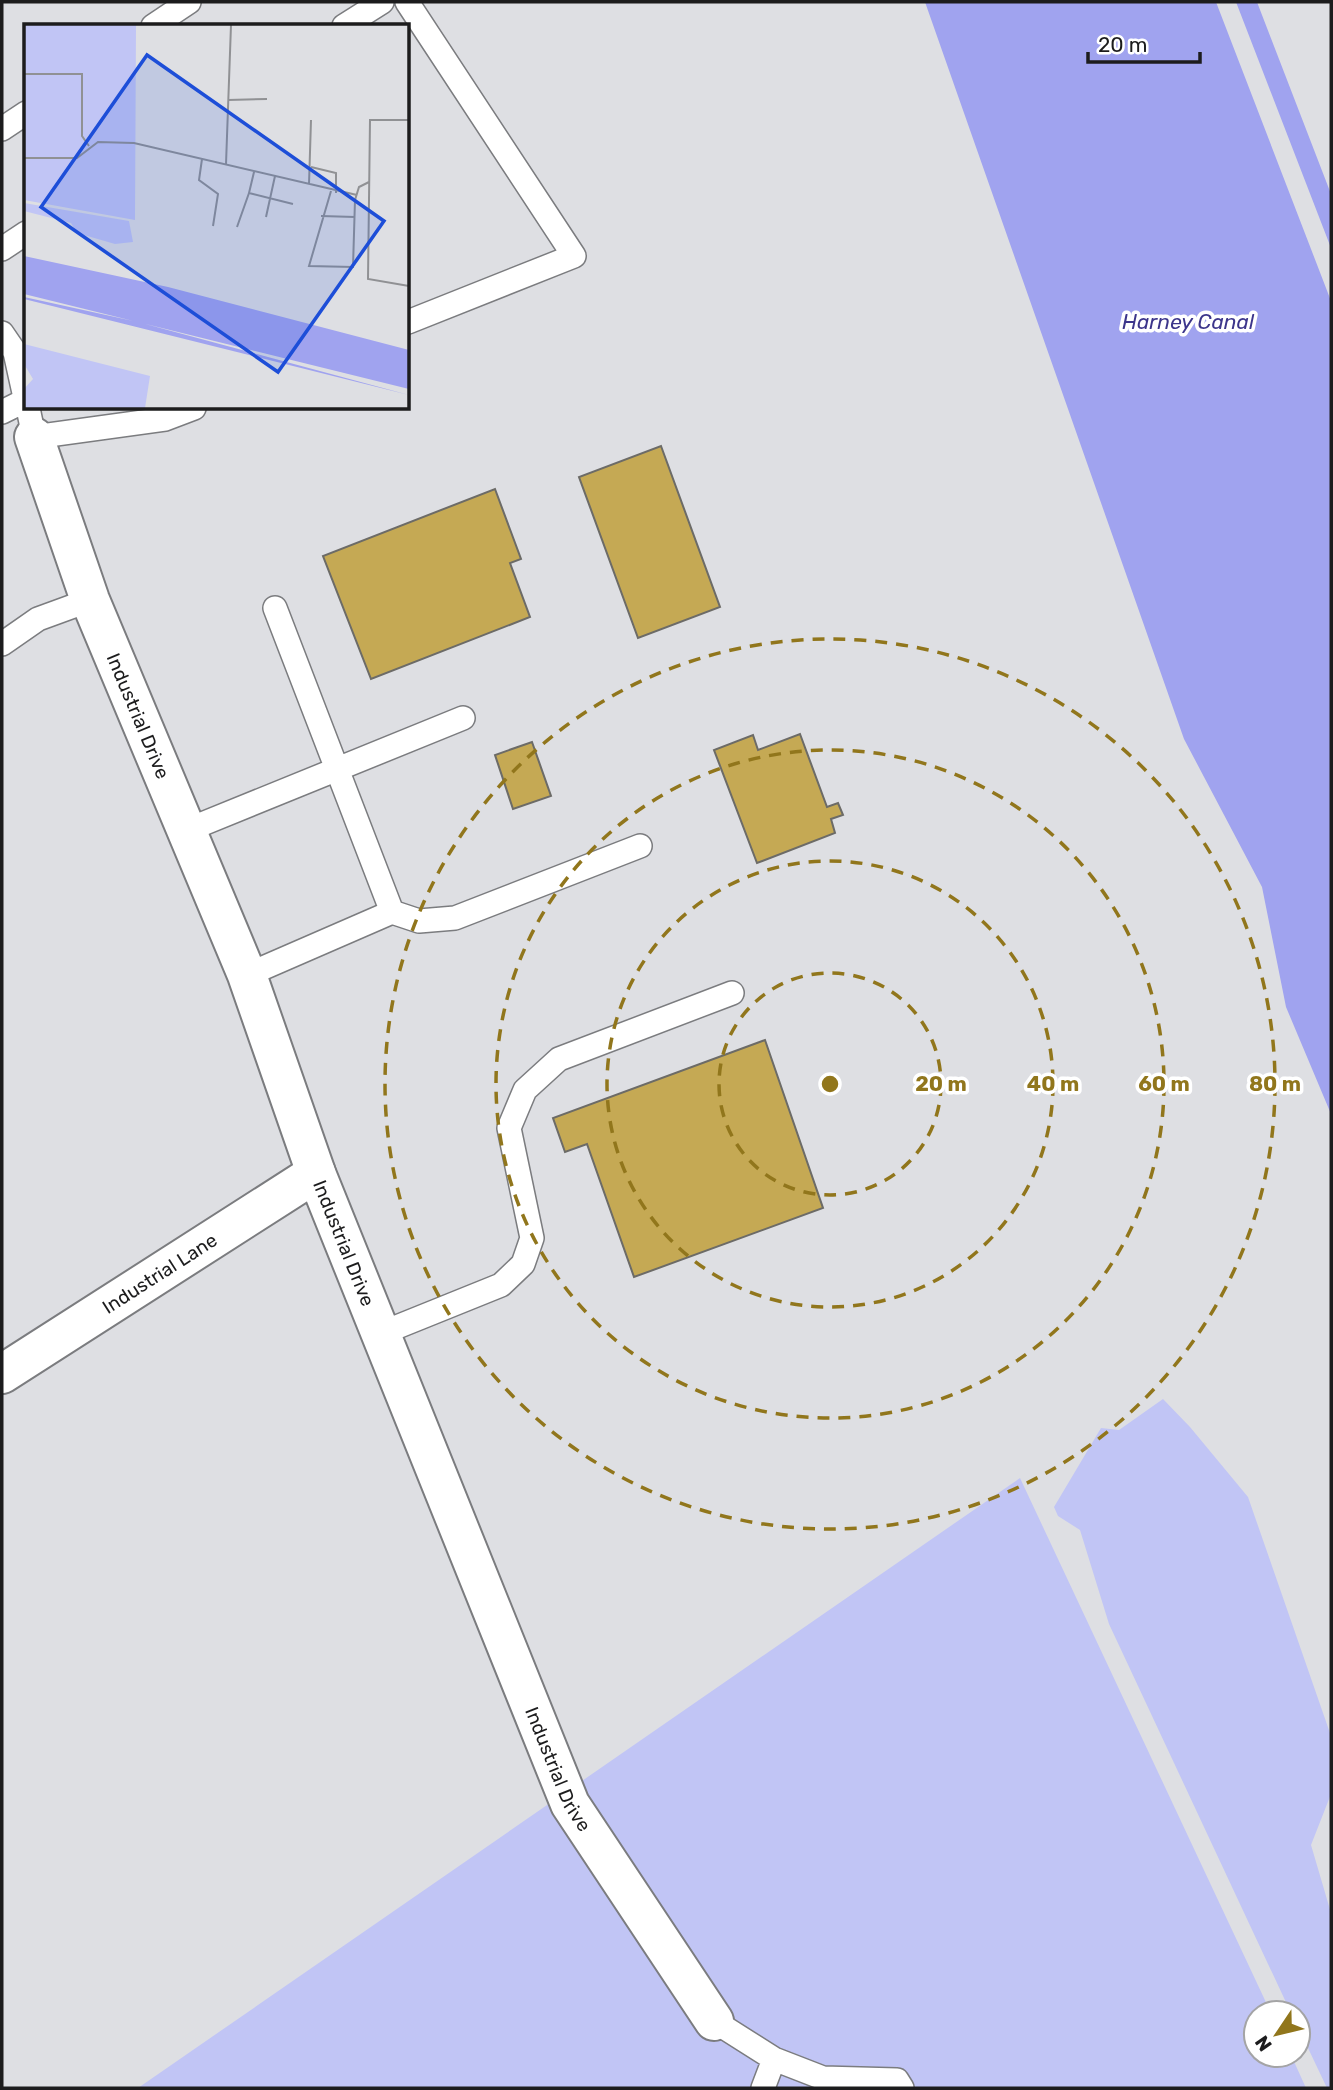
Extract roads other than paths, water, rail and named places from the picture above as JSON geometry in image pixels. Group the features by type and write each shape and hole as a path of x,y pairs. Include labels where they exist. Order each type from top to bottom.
{"street":[{"name":"Industrial Drive","path":"28,412 90,600 247,975 316,1173 570,1804 715,2021"},
{"name":"Industrial Lane","path":"2,1374 316,1173"}],"lane":[{"path":"156,24 190,2"},
{"path":"347,24 382,2"},
{"path":"407,2 574,256 410,321"},
{"path":"2,130 24,114"},
{"path":"2,249 24,234"},
{"path":"2,333 15,352 24,394"},
{"path":"2,412 165,419 189,410"},
{"path":"2,643 38,619 90,600"},
{"path":"275,608 392,912"},
{"path":"185,831 463,718"},
{"path":"247,975 392,912 419,921 455,918 640,846"},
{"path":"382,1333 501,1285 523,1264 532,1238 509,1128 525,1090 559,1059 732,993"},
{"path":"715,2021 774,2059 823,2078 897,2080 902,2088"},
{"path":"763,2088 774,2059"}],"water":[{"name":"Harney Canal","path":"925,2 1216,2 1331,301 1331,1114 1286,1007 1262,887 1184,739"},
{"path":"1236,2 1257,2 1331,194 1331,248"}]}
